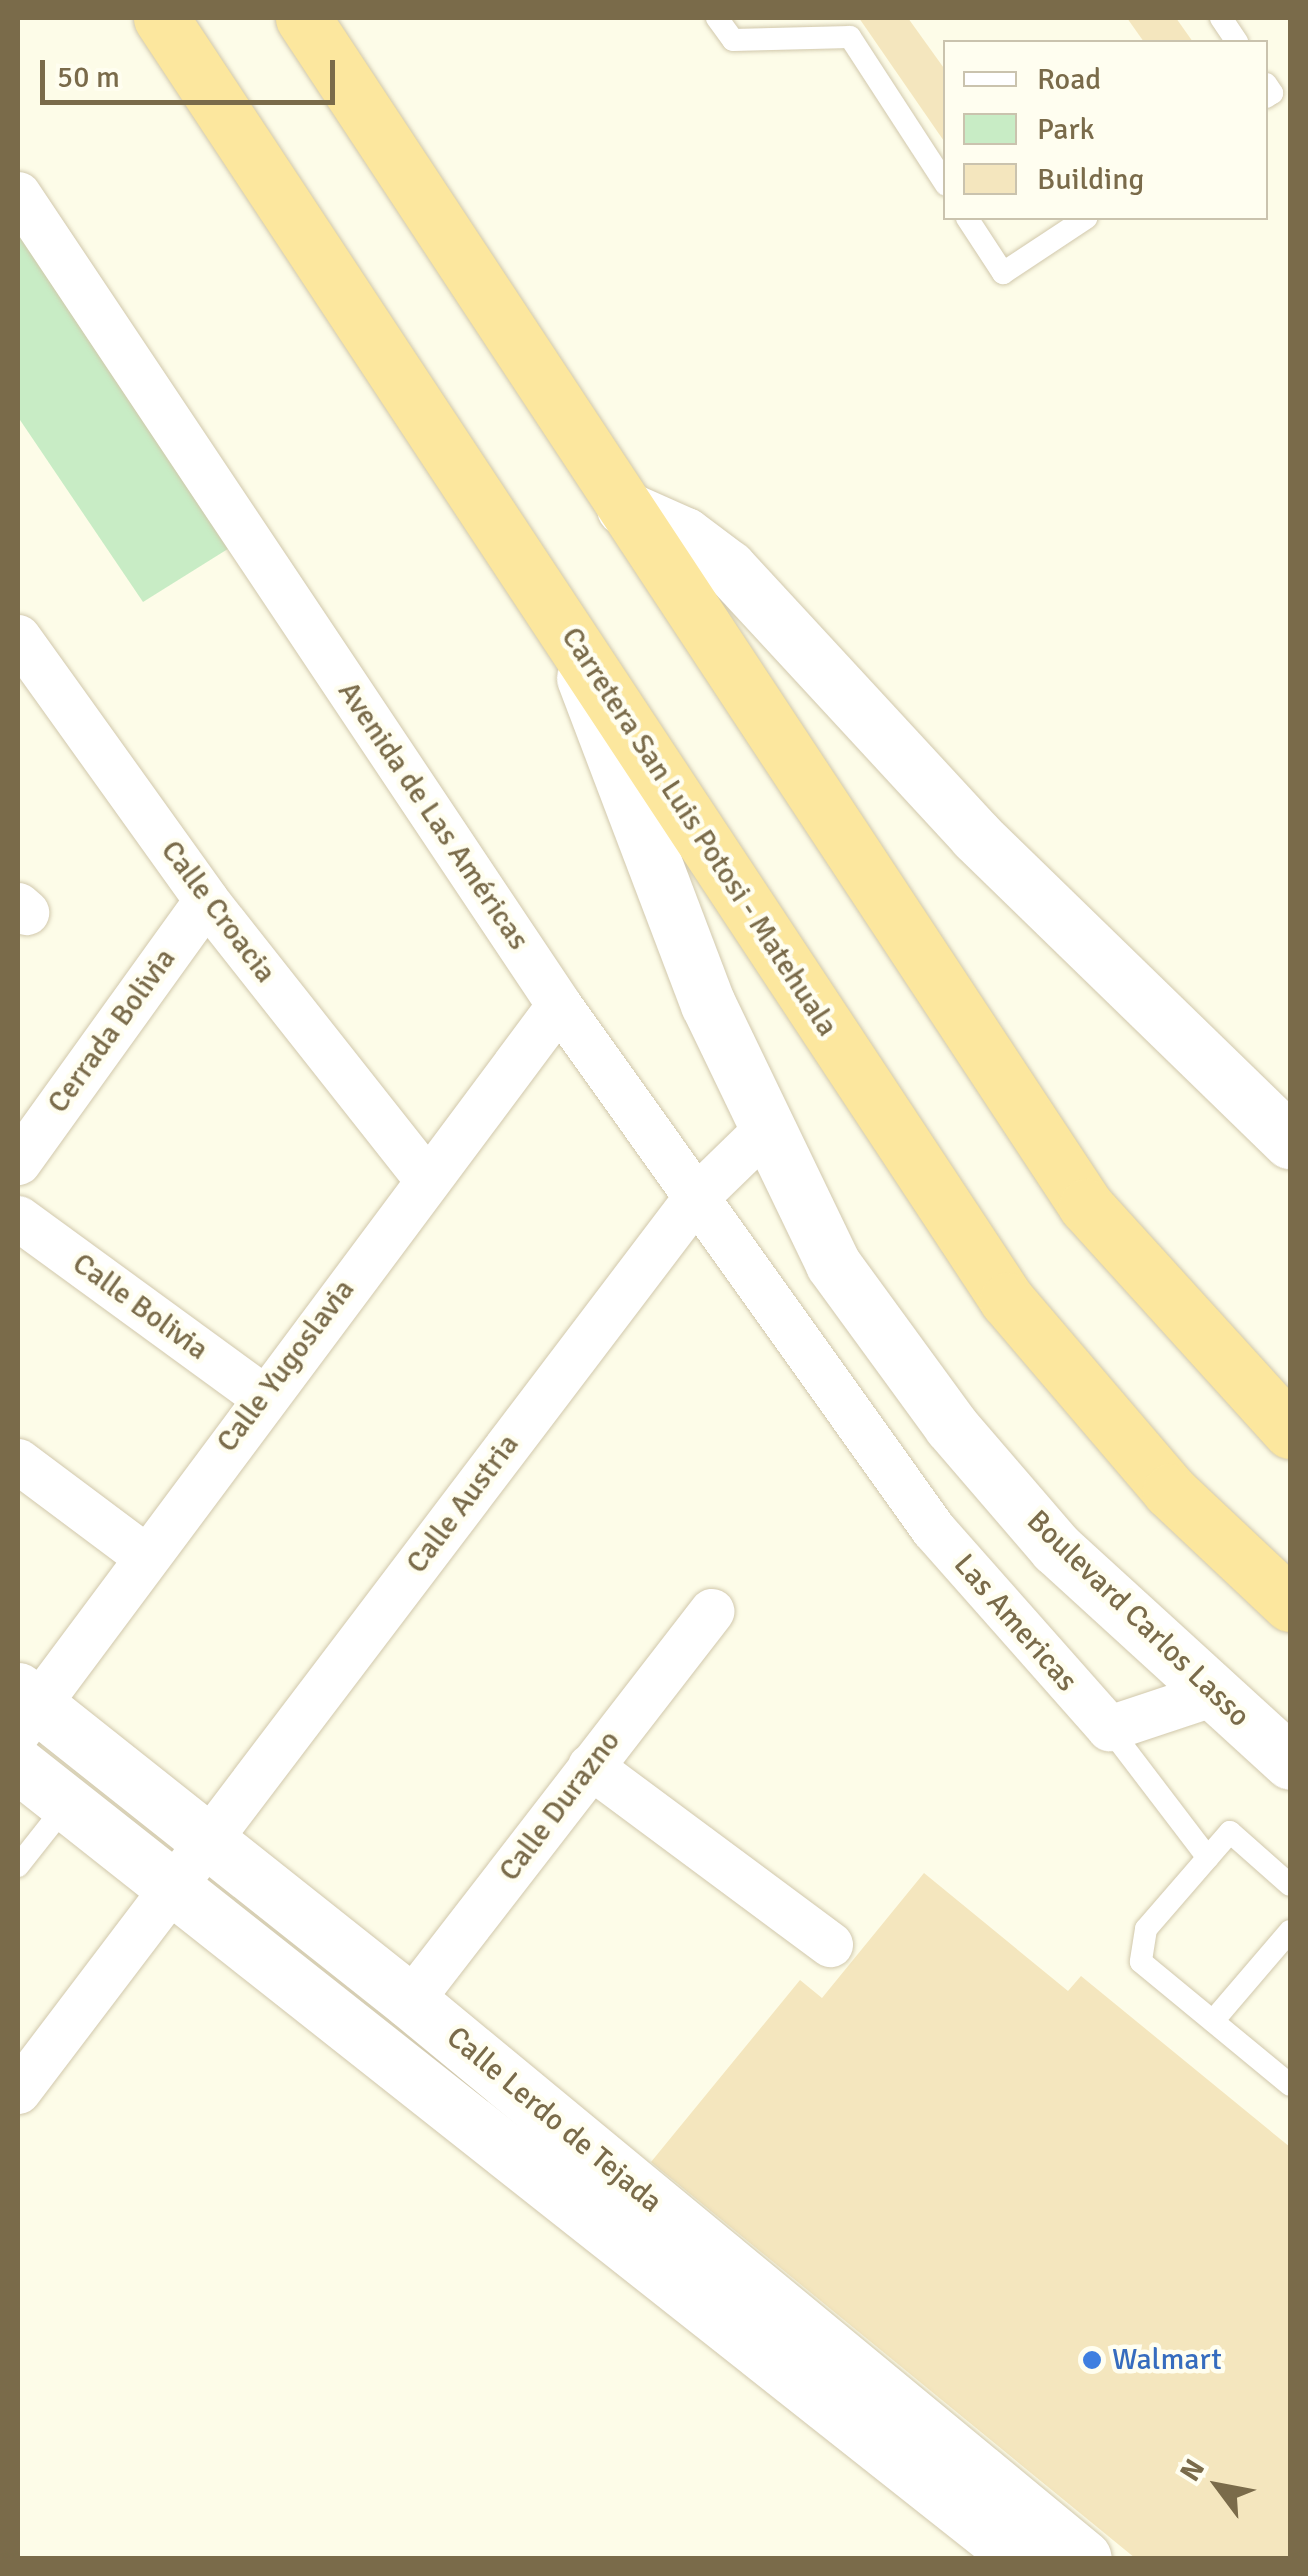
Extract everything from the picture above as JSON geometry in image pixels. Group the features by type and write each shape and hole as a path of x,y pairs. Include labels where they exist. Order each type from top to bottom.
{"highway":[{"name":"Carretera San Luis Potosi - Matehuala","path":"160,18 562,618 1008,1300 1170,1491 1290,1604"},
{"path":"303,18 1086,1206 1290,1431"}],"street":[{"name":"Avenida de Las Américas","path":"18,194 559,1005 861,1430"},
{"path":"624,508 685,535 730,568 976,836 1290,1142"},
{"name":"Boulevard Carlos Lasso","path":"562,618 701,986 832,1264 951,1426 1056,1548 1211,1694 1290,1762"},
{"name":"Calle Croacia","path":"18,638 206,900 427,1180"},
{"name":"Cerrada Bolivia","path":"18,1162 206,900"},
{"name":"Calle Yugoslavia","path":"24,1708 144,1556 559,1005"},
{"name":"Calle Austria","path":"18,2091 169,1885 210,1838 694,1198 766,1130"},
{"name":"Calle Bolivia","path":"18,1218 262,1396"},
{"name":"Las Americas","path":"861,1430 933,1529 1108,1728"},
{"path":"18,1461 144,1556"},
{"name":"Calle Durazno","path":"410,2001 711,1611"},
{"path":"1108,1728 1211,1694"},
{"name":"Calle Lerdo de Tejada","path":"24,1708 210,1838 1084,2558"},
{"name":"Calle Lerdo de Tejada","path":"18,1764 1021,2558"},
{"path":"590,1766 830,1944"}],"lane":[{"path":"717,18 733,40 850,38 943,180"},
{"path":"1220,18 1236,40"},
{"path":"967,220 1003,274 1083,220"},
{"path":"1108,1728 1208,1858"},
{"path":"18,1866 67,1804"},
{"path":"1290,1885 1230,1832 1146,1929 1142,1962 1290,2085"},
{"path":"1213,2021 1290,1931"}],"green space":[{"path":"18,224 231,547 143,602 18,417"}],"building":[{"path":"859,18 908,18 943,67 943,140"},
{"path":"1127,18 1176,18 1192,40 1143,40"},
{"name":"Walmart","path":"924,1873 1068,1991 1081,1976 1290,2147 1290,2558 1135,2558 651,2162 800,1980 822,1998"}],"place":[{"name":"Walmart","path":"1092,2360"}]}
